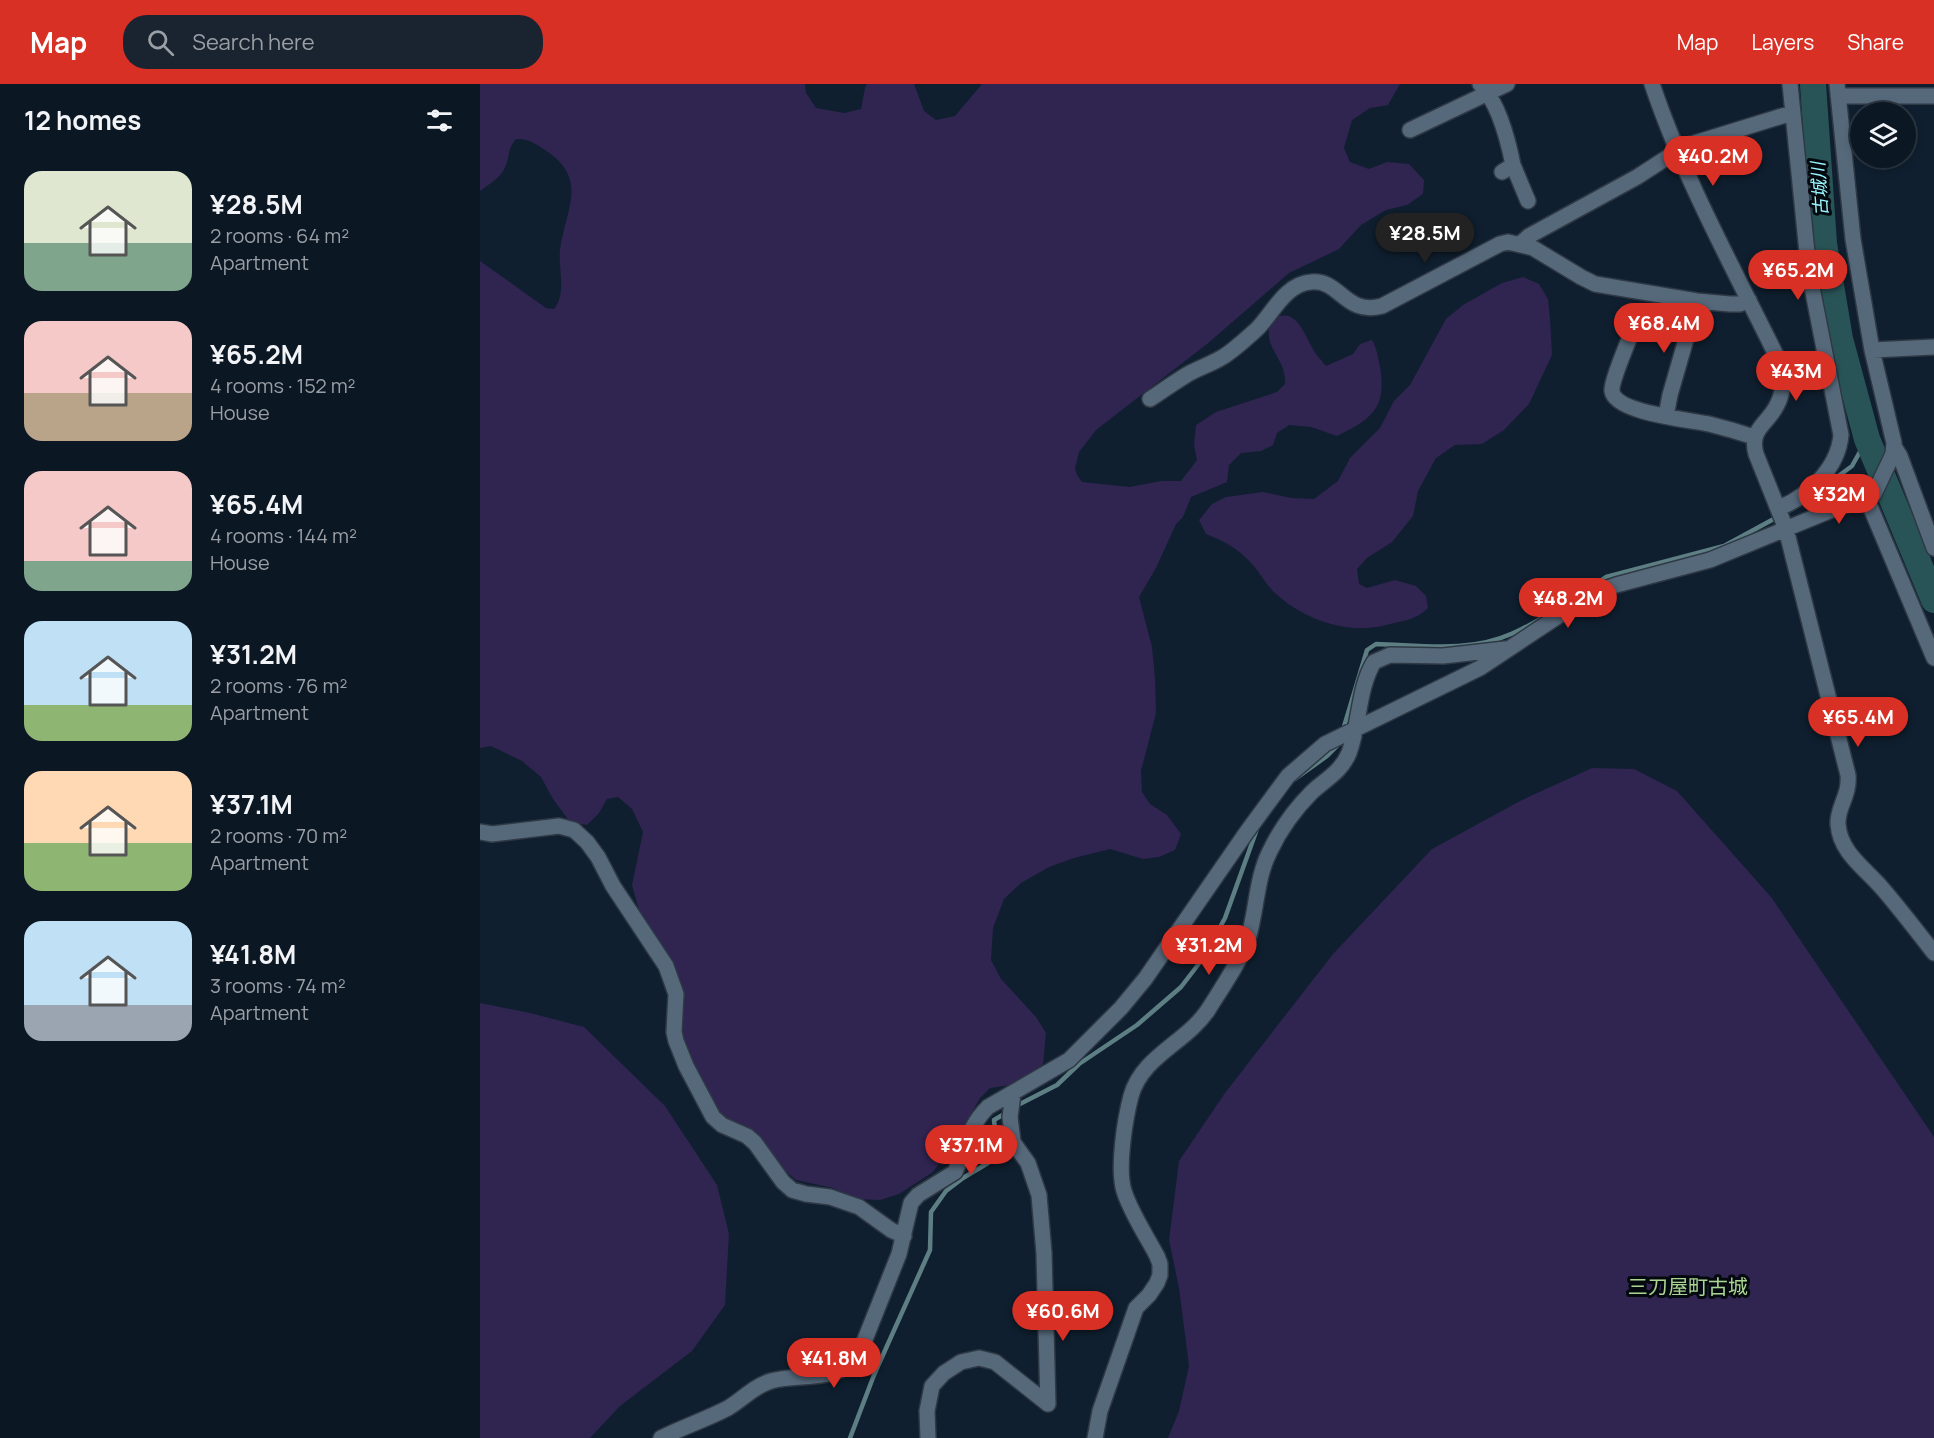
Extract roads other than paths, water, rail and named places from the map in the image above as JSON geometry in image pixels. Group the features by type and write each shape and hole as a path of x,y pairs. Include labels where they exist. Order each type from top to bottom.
{"street":[{"path":"1410,130 1484,88 1507,84"},
{"path":"1652,84 1666,125 1778,359 1783,385 1777,406 1754,437 1756,454 1782,517 1848,775 1847,793 1839,815 1840,835 1853,858 1884,890 1934,953"},
{"path":"661,1438 731,1406 763,1383 820,1376 852,1364 858,1357 899,1254 911,1203 918,1194 955,1172 968,1133 979,1115 988,1107 1069,1060 1121,1008 1145,979 1288,776 1325,744 1480,668 1593,593 1710,560 1782,517 1822,476 1837,454 1841,435 1809,272 1790,84"},
{"path":"1484,88 1508,142 1508,168 1528,201"},
{"path":"1782,517 1870,496 1894,451 1893,436 1872,350 1853,239 1837,90 1934,96"},
{"path":"1520,244 1529,236 1637,177 1678,150 1698,141 1792,112"},
{"path":"1150,399 1187,375 1221,358 1257,329 1286,294 1297,286 1320,282 1358,307 1382,306 1500,244 1508,242 1533,248 1595,284 1697,301 1740,304 1749,300"},
{"path":"1666,416 1697,301"},
{"path":"1630,334 1612,388 1613,394 1626,405 1640,411 1709,424 1754,437"},
{"path":"1872,350 1934,347"},
{"path":"1894,451 1900,456 1934,548"},
{"path":"1870,496 1934,658"},
{"path":"1095,1438 1100,1411 1132,1317 1136,1308 1157,1283 1160,1275 1157,1256 1128,1200 1122,1181 1124,1144 1136,1081 1143,1071 1191,1030 1207,1012 1241,955 1248,940 1257,895 1270,851 1303,802 1336,774 1343,764 1348,733 1374,662 1390,655 1443,656 1511,648"},
{"path":"480,832 492,834 559,826 567,827 581,836 598,857 613,886 666,966 676,994 674,1032 676,1041 686,1066 713,1117 722,1125 747,1136 755,1143 783,1182 792,1190 844,1201 859,1207 903,1236"},
{"path":"928,1438 927,1411 932,1386 944,1373 961,1362 979,1358 995,1362 1048,1404 1044,1252 1039,1195 1028,1163 1013,1142 1010,1117 1013,1094"}],"waterway":[{"name":"古城川","path":"1813,84 1824,244 1840,339 1867,439 1934,600"},
{"path":"1818,491 1852,466 1867,439"},
{"path":"1591,587 1606,577 1724,546 1794,508"},
{"path":"1343,730 1367,650 1376,644 1444,646 1478,644 1516,632 1549,614"},
{"path":"1295,779 1327,756 1339,744"},
{"path":"1016,1106 1057,1085 1079,1064 1137,1025 1181,987 1204,957 1225,918 1257,829"},
{"path":"850,1438 874,1375 930,1250 931,1212 946,1191 988,1163 997,1149 994,1120 1006,1113"}],"district":[{"name":"三刀屋町古城","path":"1688,1287"}]}
